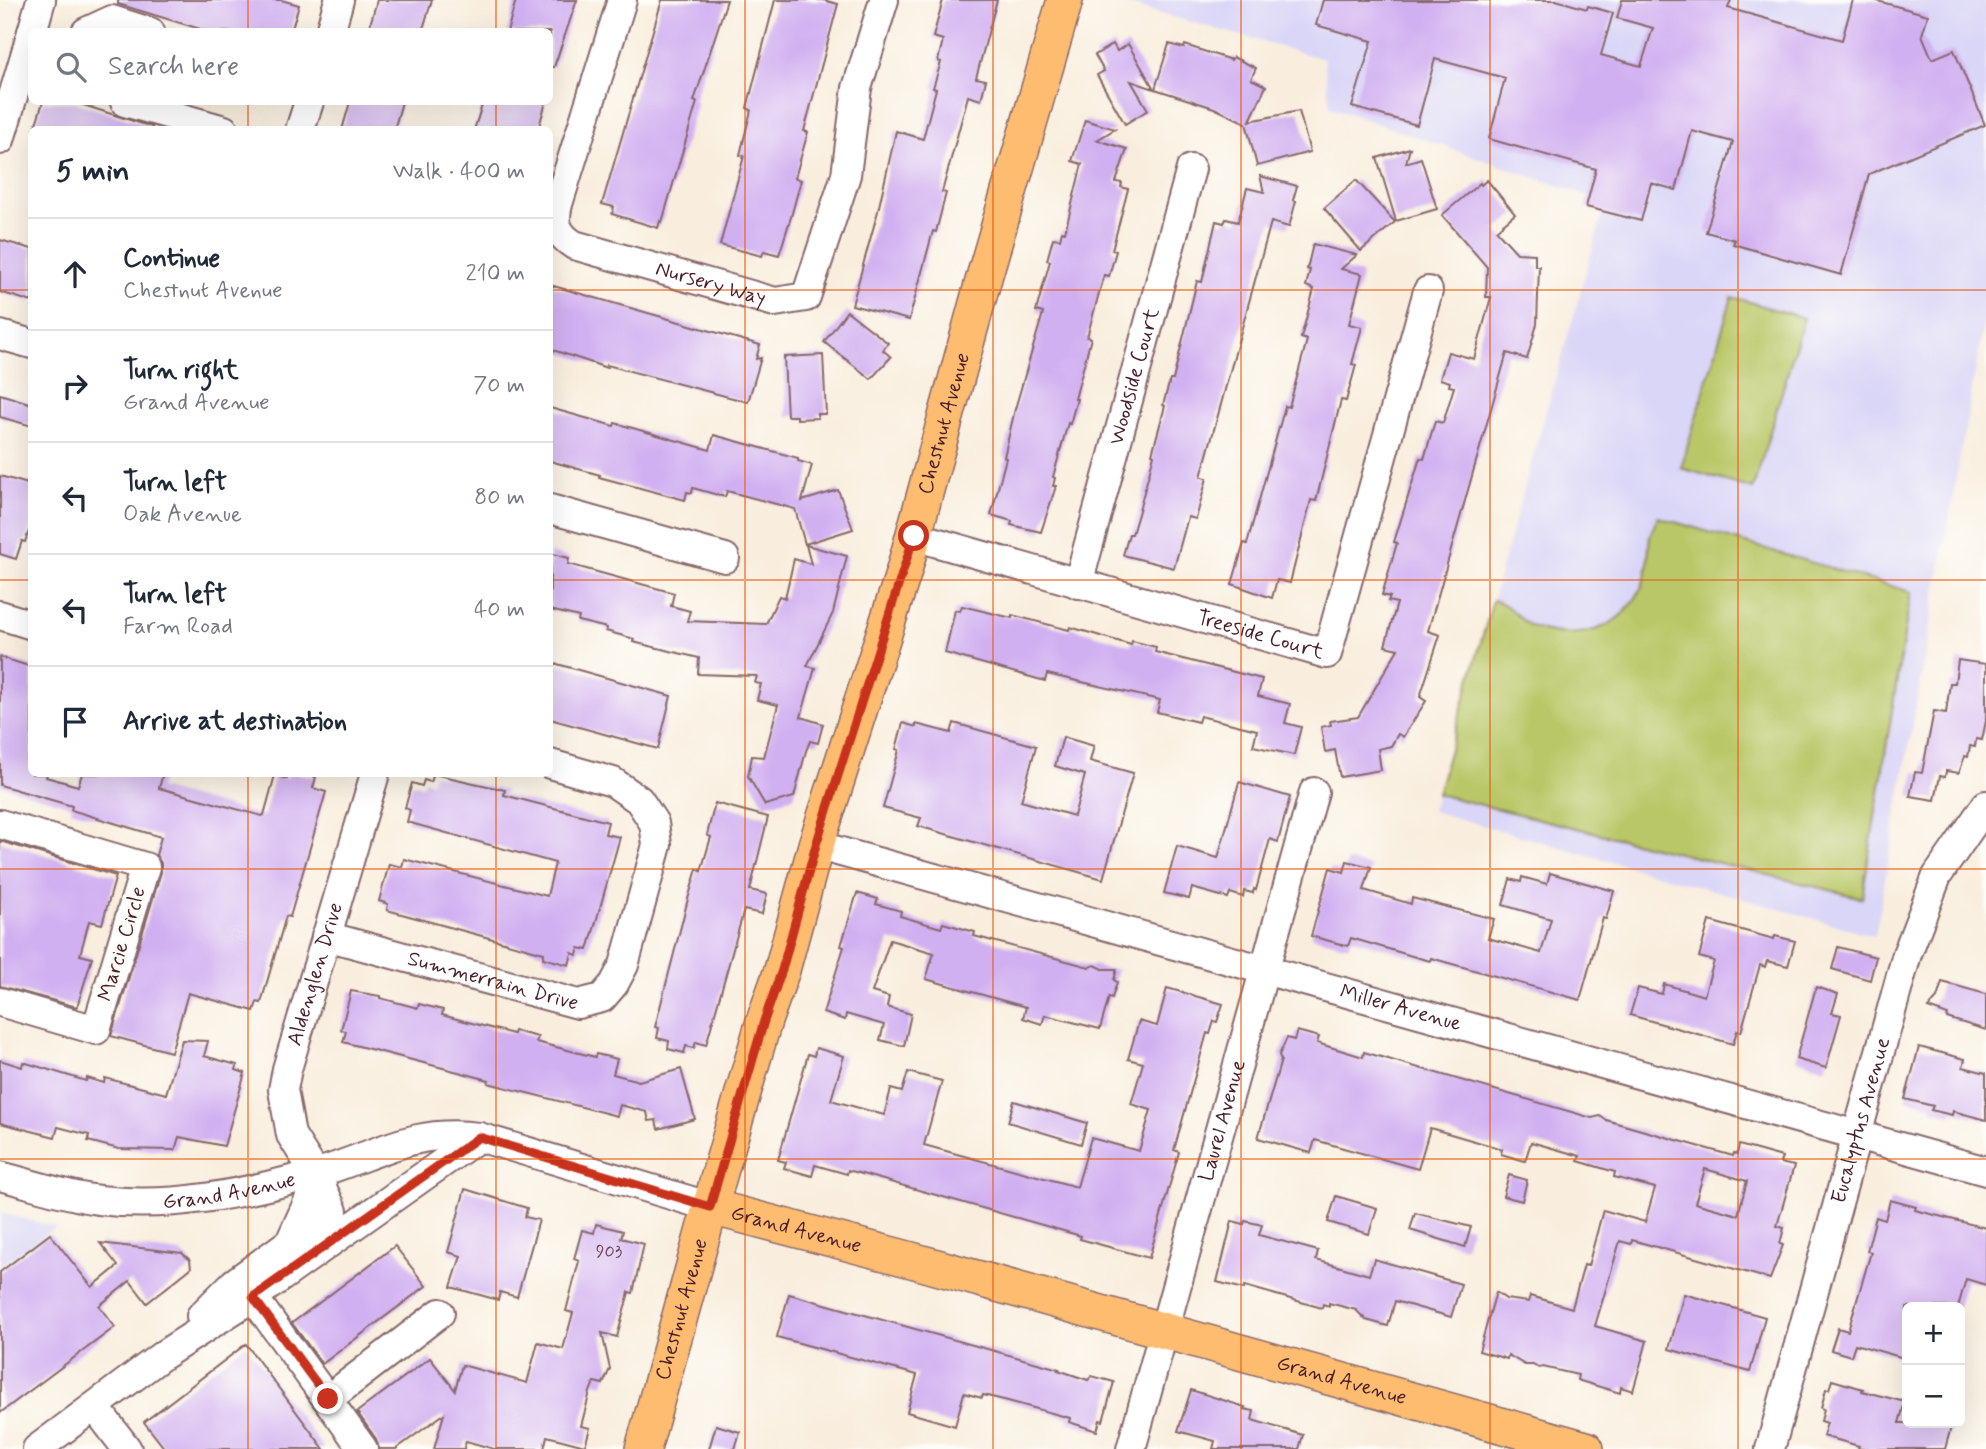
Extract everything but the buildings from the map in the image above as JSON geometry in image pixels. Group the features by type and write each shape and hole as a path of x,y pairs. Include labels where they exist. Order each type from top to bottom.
{"main road":[{"name":"Chestnut Avenue","path":"643,1449 710,1207 764,1021 782,970 816,845 914,536 989,261 1065,0"},
{"name":"Grand Avenue","path":"710,1207 908,1259 1586,1449"}],"street":[{"path":"33,28 41,0"},
{"path":"331,28 339,0"},
{"name":"Nursery Way","path":"622,0 558,204 555,217 557,231 574,245 775,302 806,297 846,175 858,88 884,0"},
{"path":"95,28 112,20 137,28"},
{"path":"0,140 28,46"},
{"path":"136,105 210,126"},
{"path":"301,126 308,105"},
{"name":"Woodside Court","path":"1078,584 1191,169"},
{"name":"Treeside Court","path":"914,536 1327,654 1428,291"},
{"path":"0,335 28,343"},
{"path":"553,510 725,558"},
{"path":"0,615 28,624"},
{"name":"Summerrain Drive","path":"326,936 578,1004 602,998 614,984 624,965 657,845 654,823 639,800 613,782 553,765"},
{"name":"Aldenglen Drive","path":"315,1254 333,1211 315,1173 291,1135 283,1090 373,777"},
{"name":"Laurel Avenue","path":"1131,1449 1314,792"},
{"name":"Eucalyptus Avenue","path":"1770,1449 1907,954 1937,876 1982,818"},
{"name":"Marcie Circle","path":"0,824 145,867 96,1030 0,1002"},
{"name":"Miller Avenue","path":"816,845 1986,1171"},
{"name":"Grand Avenue","path":"0,1176 98,1200 169,1202 233,1193 315,1173 398,1143 431,1135 456,1134 479,1137 710,1207"},
{"path":"37,1449 163,1355 253,1297 479,1137"},
{"path":"163,1355 234,1283 290,1242 309,1200 315,1173"},
{"path":"253,1297 363,1449"},
{"path":"328,1399 440,1313"},
{"path":"95,1407 127,1449"}],"shaded area":[{"path":"1112,0 1986,0 1986,310 1875,936 1432,811 1606,202 1330,107 1324,59"},
{"path":"0,1213 56,1227 0,1266"}],"green space":[{"path":"1732,297 1804,318 1753,489 1681,468"},
{"path":"1658,517 1911,592 1862,898 1437,794 1493,600 1504,604 1527,624 1546,631 1579,633 1609,624 1628,608 1641,588 1648,564 1651,534"}],"route":[{"path":"328,1399 253,1297 479,1137 710,1207 764,1021 782,970 816,845 914,536"}]}
